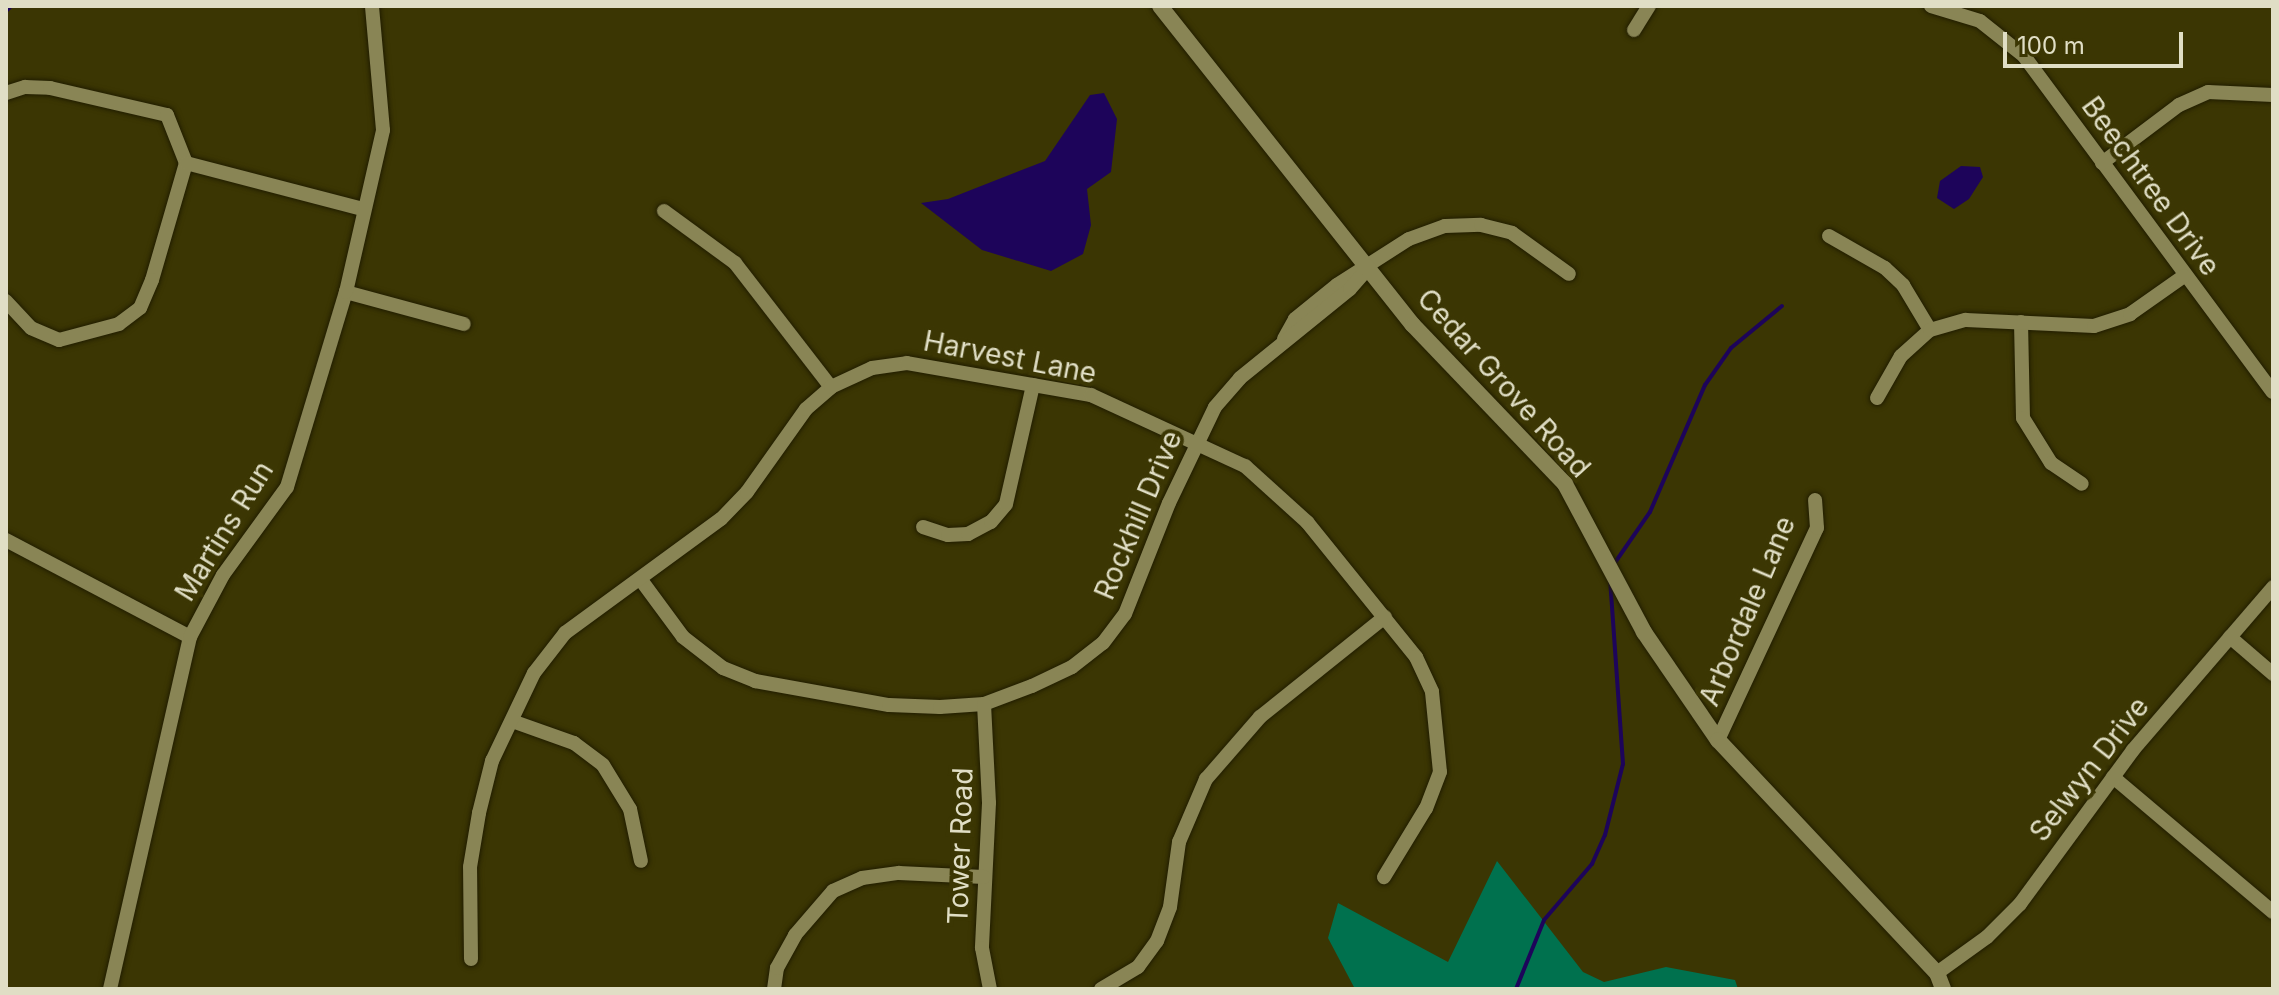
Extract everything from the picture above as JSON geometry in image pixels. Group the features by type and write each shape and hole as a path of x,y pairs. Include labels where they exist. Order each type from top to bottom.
{"street":[{"name":"Martins Run","path":"110,989 190,637 223,575 287,487 346,292 383,130 372,6"},
{"name":"Cedar Grove Road","path":"1160,6 1451,368 1565,484 1644,632 1718,740 1940,981"},
{"path":"1634,30 1649,6"},
{"name":"Beechtree Drive","path":"1931,6 1980,21 2003,36 2273,392"},
{"path":"6,93 25,87 50,88 167,115 186,163 152,280 140,308 119,324 59,340 31,328 6,301"},
{"path":"2102,163 2179,105 2208,92 2273,95"},
{"path":"186,163 363,209"},
{"path":"664,211 735,263 831,387"},
{"name":"Rockhill Drive","path":"641,580 683,637 723,668 755,681 889,705 984,704 1072,667 1103,643 1141,581 1196,441 1240,378 1282,343 1295,319 1409,239 1463,223 1512,233 1569,274"},
{"path":"1829,236 1885,268 1903,285 1930,330"},
{"path":"1877,398 1901,356 1930,330 1966,320 2072,327 2112,322 2184,276"},
{"path":"346,292 464,324"},
{"path":"2021,322 2023,418 2051,463 2082,484"},
{"name":"Harvest Lane","path":"471,959 470,867 479,813 492,761 534,673 565,633 721,519 747,492 806,409 831,387 872,368 907,363 1091,395 1196,441 1276,490 1416,657 1432,692 1440,772 1426,808 1384,877"},
{"path":"923,527 948,535 968,534 991,522 1006,504 1033,385"},
{"name":"Arbordale Lane","path":"1718,740 1817,528 1815,500"},
{"path":"6,540 190,637"},
{"name":"Selwyn Drive","path":"1940,981 2020,904 2113,777 2273,587"},
{"path":"1101,989 1138,967 1157,941 1170,907 1179,842 1206,779 1260,717 1385,617"},
{"path":"2230,637 2273,674"},
{"name":"Tower Road","path":"984,704 989,761 982,948 990,989"},
{"path":"512,721 574,743 603,765 630,809 641,861"},
{"path":"2113,777 2273,912"},
{"path":"774,989 777,968 795,935 833,891 862,878 899,873 984,877"}],"green space":[{"path":"1497,861 1583,972 1604,982 1666,967 1735,980 1738,989 1355,989 1328,938 1338,903 1448,962"}],"shaded area":[{"path":"1104,93 1117,119 1111,172 1087,189 1091,225 1083,254 1051,271 982,250 921,203 948,199 1045,161 1090,95"},
{"path":"1961,166 1980,167 1983,177 1969,199 1954,209 1937,198 1940,181"}],"waterway":[{"path":"6,11 11,6"},
{"path":"1614,564 1650,512 1705,385 1731,348 1782,306"},
{"path":"1516,989 1544,920 1592,864 1605,835 1623,764 1610,580"}]}
